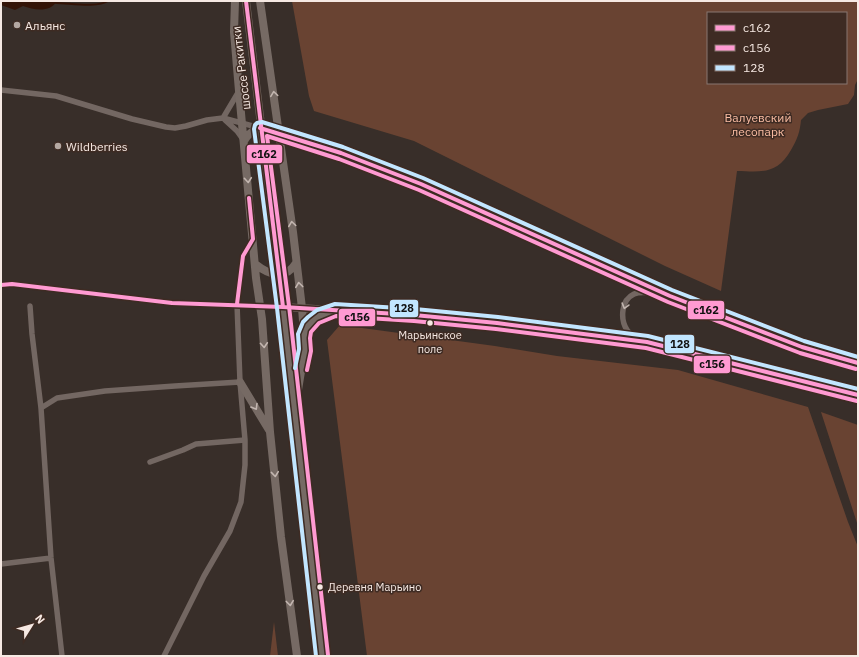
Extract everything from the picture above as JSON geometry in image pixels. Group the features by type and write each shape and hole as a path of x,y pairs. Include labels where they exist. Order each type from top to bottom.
{"main road":[{"path":"236,1 234,32 260,306 270,432 281,537 297,656"},
{"name":"шоссе Ракитки","path":"246,1 260,128 283,307 322,656"},
{"path":"260,1 293,232 302,308 305,347 294,412"},
{"path":"244,141 252,131 260,128 341,153 424,185 670,296 802,347 858,363"},
{"path":"255,264 266,271 279,275 288,272 296,263"},
{"path":"283,307 497,322 647,342 858,395"},
{"path":"304,335 312,321 322,314 335,310"},
{"path":"240,382 270,432"}],"street":[{"path":"1,90 56,96 132,119 166,127 175,128 207,120 223,118 260,128"},
{"path":"223,118 239,91"},
{"path":"223,118 237,131 244,141"},
{"path":"164,656 204,576 230,531 241,502 245,440 240,382 237,304 243,256 253,239"},
{"path":"1,285 12,284 172,303 237,304 283,307"},
{"path":"647,342 633,336 627,330 623,320 623,309 626,300 634,294 643,292 670,296"},
{"path":"30,306 41,408 51,558 62,656"},
{"path":"41,408 57,398 105,392 240,382"},
{"path":"150,462 196,444 245,440"},
{"path":"1,564 51,558"}],"green space":[{"name":"Валуевский лесопарк","path":"292,1 858,1 858,79 855,85 854,95 848,104 808,113 801,120 795,143 786,158 780,164 768,170 762,171 737,171 721,291 665,266 414,141 314,111 309,96"},
{"path":"340,325 557,356 678,370 808,407 858,547 858,656 367,656 327,340"},
{"path":"821,412 858,425 858,526"},
{"path":"274,622 278,656 270,656"}],"shaded area":[{"path":"1,1 57,1 54,5 42,10 23,6 15,10 1,5"}],"waterway":[{"path":"56,3 90,5 108,1"}],"transit line":[{"name":"с162","path":"246,1 283,307"},
{"name":"128","path":"316,656 277,308 254,129 257,123 262,122 343,147 423,178 672,290 804,341 858,357"},
{"name":"с162","path":"260,128 341,153 421,184 670,296 802,347 858,363"},
{"name":"с156","path":"328,655 289,306 267,136 339,159 419,190 668,302 800,353 856,369"},
{"name":"с162","path":"237,304 243,256 253,239 249,198"},
{"name":"с162","path":"1,285 12,284 172,303 283,307 414,315 497,323 647,342 858,395"},
{"name":"128","path":"295,368 299,349 298,334 303,322 317,310 335,304 415,309 498,317 648,336 858,389"},
{"name":"с156","path":"307,370 311,351 311,332 319,323 336,316 414,321 496,329 646,348 857,401"}],"place":[{"name":"Альянс","path":"17,25"},
{"name":"Wildberries","path":"58,146"},
{"name":"Марьинское поле","path":"430,323"},
{"name":"Деревня Марьино","path":"320,587"}]}
